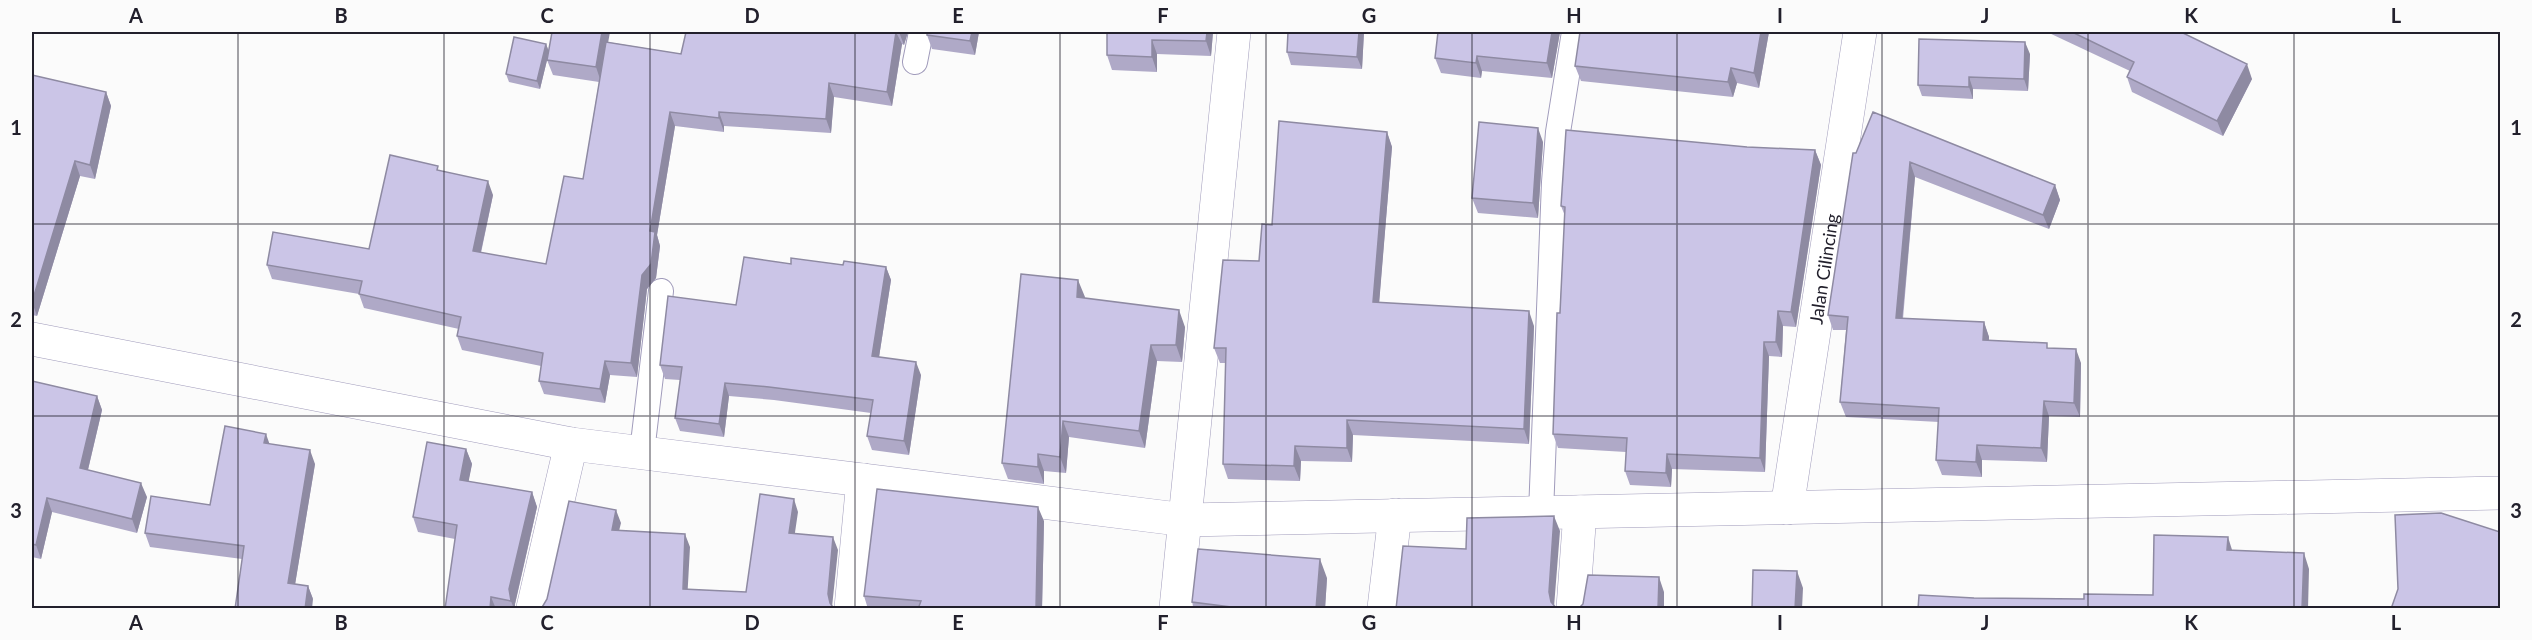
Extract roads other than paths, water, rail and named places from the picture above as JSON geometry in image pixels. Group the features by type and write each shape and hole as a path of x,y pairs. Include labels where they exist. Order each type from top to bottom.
{"street":[{"path":"1176,609 1234,32"},
{"name":"Jalan Cilincing","path":"1787,508 1860,32"},
{"path":"32,339 571,444 1186,519 2500,493"},
{"path":"533,609 571,444"},
{"path":"851,609 863,480"},
{"path":"1573,609 1580,512"},
{"path":"1384,609 1395,515"}],"lane":[{"path":"915,62 921,32"},
{"path":"1541,513 1554,182 1558,132 1574,32"},
{"path":"642,452 661,291"}]}
